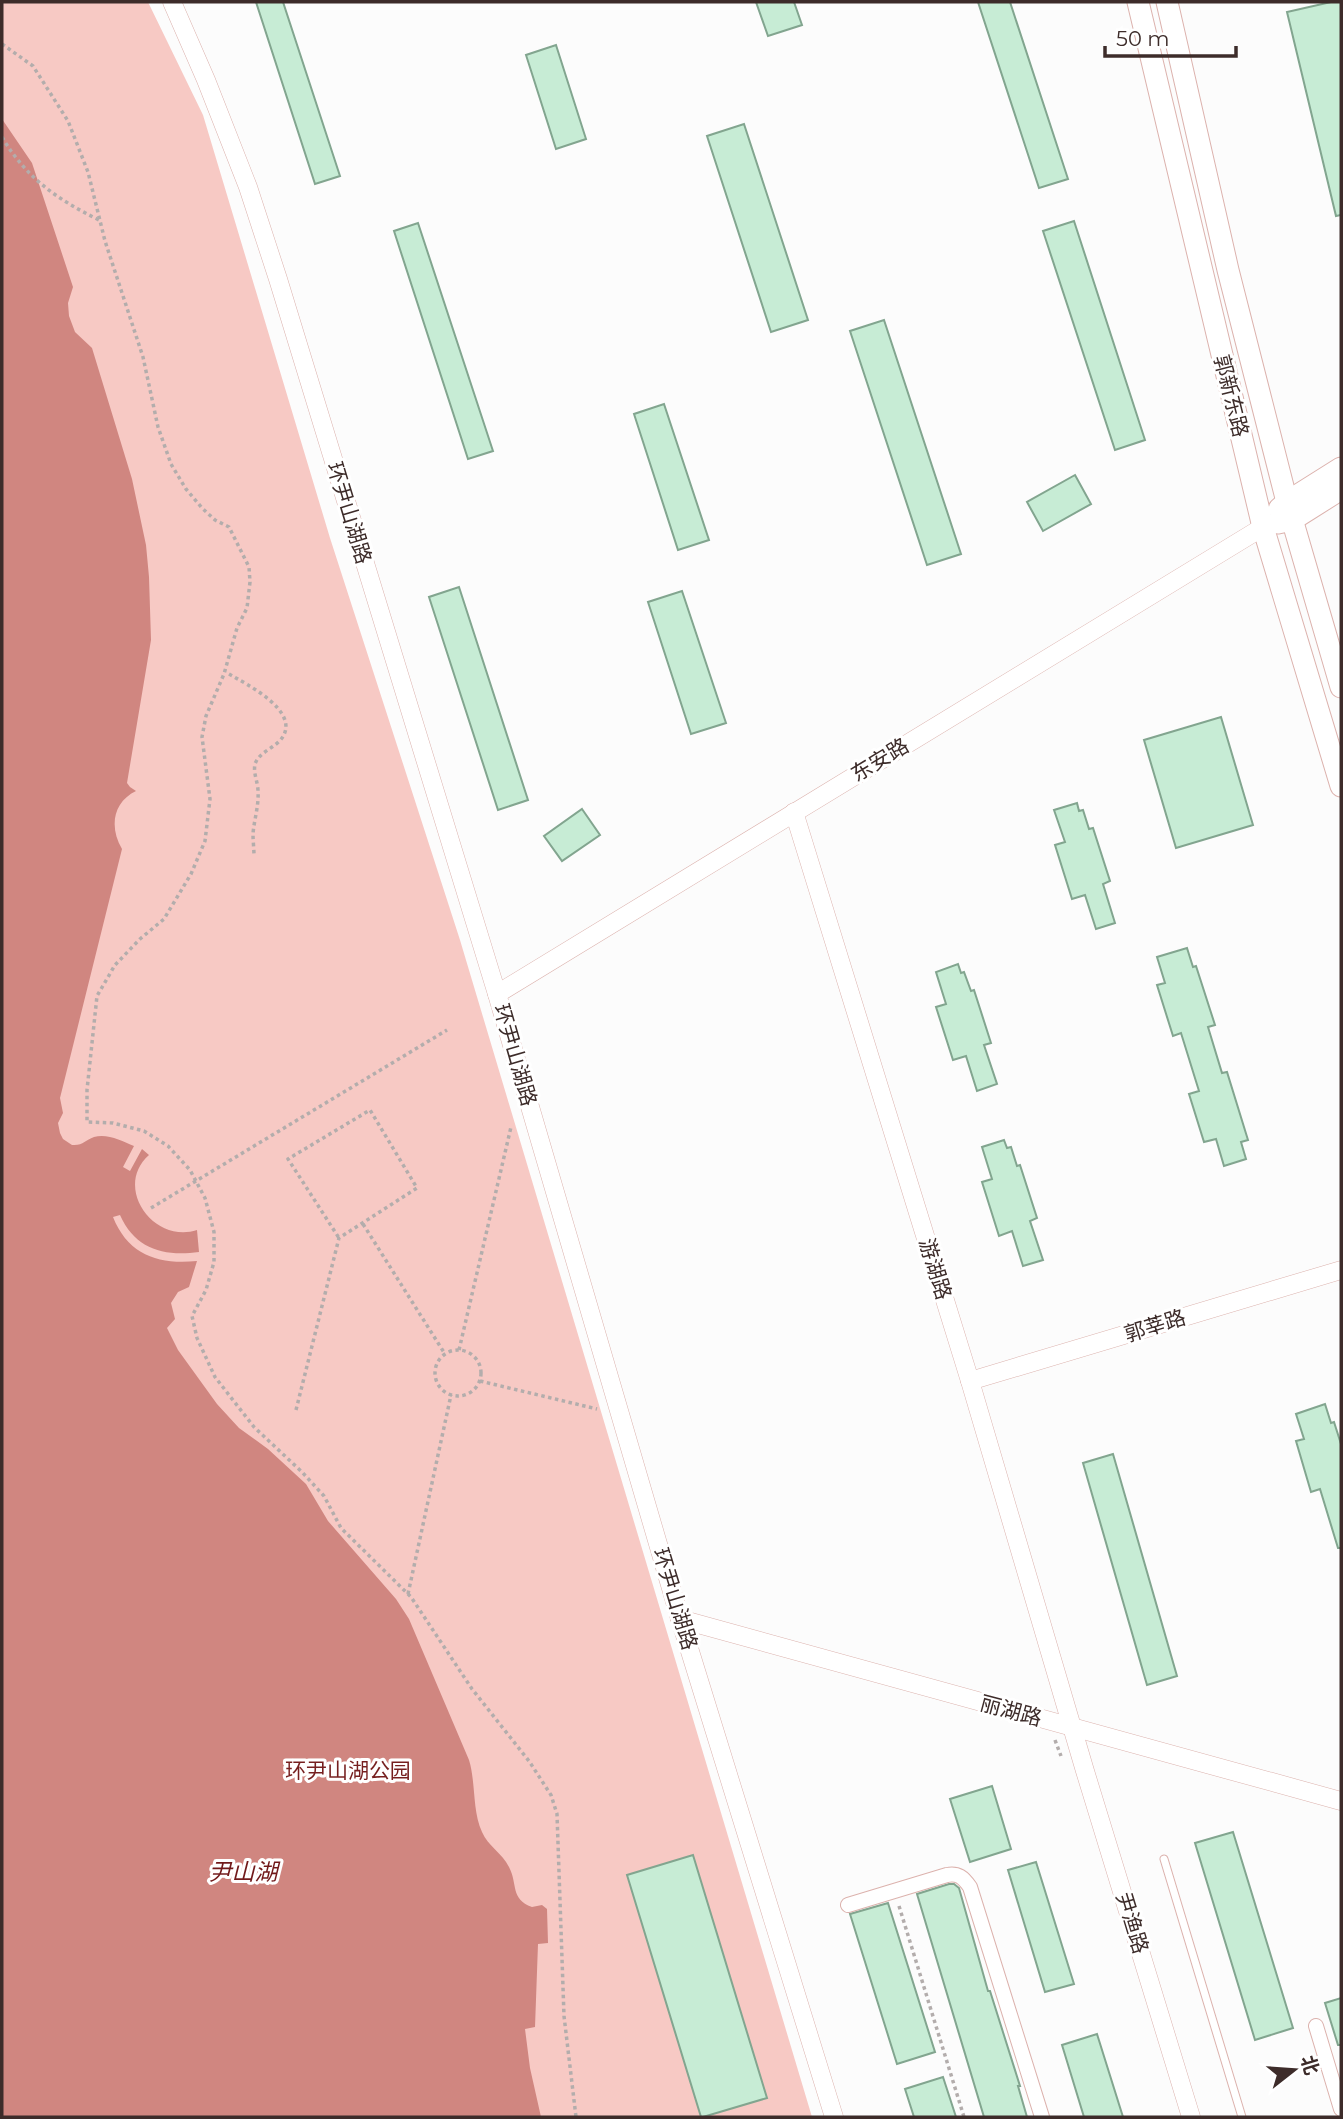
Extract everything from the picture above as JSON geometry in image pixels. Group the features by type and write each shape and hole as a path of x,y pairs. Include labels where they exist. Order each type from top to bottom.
{"main road":[{"name":"郭新东路","path":"1138,2 1263,527 1341,786"},
{"name":"郭新东路","path":"1167,2 1228,270 1289,511 1341,687"},
{"name":"东安路","path":"1263,527 1289,511 1341,468"},
{"name":"东安路","path":"1289,511 1341,489"}],"street":[{"name":"环尹山湖路","path":"172,2 243,175 274,266 497,994 680,1619 834,2117"},
{"name":"东安路","path":"497,994 1263,527"},
{"name":"游湖路","path":"794,812 970,1381 1072,1728"},
{"name":"郭莘路","path":"970,1381 1341,1270"},
{"name":"丽湖路","path":"680,1619 1341,1801"},
{"name":"尹渔路","path":"1072,1728 1191,2117"},
{"path":"848,1905 954,1874 961,1876 970,1886 1042,2117"},
{"path":"1315,2026 1341,2109"}],"lane":[{"path":"1164,1859 1242,2117"}],"path":[{"path":"2,44 33,66 68,121 89,172 105,241 144,357 158,427 171,464 186,489 202,508 215,520 229,527 249,567 247,607 237,628 225,674 206,716 202,737 210,799 205,841 191,874 164,919 115,965 97,996 90,1051 87,1122 113,1123 144,1131 169,1146 190,1170 205,1198 214,1232 214,1262 206,1290 192,1316 197,1338 215,1377 254,1427 324,1496 341,1528 408,1594 472,1689 529,1761 551,1795 557,1814 564,2016 576,2117"},
{"path":"2,137 22,168 43,188 100,220"},
{"path":"229,674 272,700 282,716 285,728 283,736 255,764 258,789 253,834 254,856"},
{"path":"152,1208 447,1030"},
{"path":"296,1410 339,1238 418,1188 370,1110 288,1159 339,1238"},
{"path":"459,1350 512,1127"},
{"path":"363,1224 444,1354"},
{"path":"459,1350 472,1354 479,1362 482,1371 475,1390 467,1395 451,1395 440,1389 435,1380 435,1370 444,1354 459,1350"},
{"path":"480,1381 597,1409"},
{"path":"408,1594 451,1395"},
{"path":"894,1891 964,2117"}],"green space":[{"name":"环尹山湖公园","path":"2,2 148,2 203,115 330,538 460,940 812,2117 2,2117"}],"water":[{"name":"尹山湖","path":"2,119 32,163 73,287 68,303 69,316 75,332 92,348 132,479 146,545 149,577 151,640 127,783 136,791 122,802 116,816 115,832 122,849 60,1098 63,1113 58,1123 60,1133 63,1139 72,1145 104,1136 134,1146 123,1167 130,1171 142,1149 149,1155 139,1168 135,1182 143,1210 153,1221 166,1229 181,1232 197,1230 199,1252 174,1253 152,1248 134,1236 120,1215 113,1217 127,1240 146,1255 170,1261 197,1261 189,1287 178,1292 171,1303 175,1319 167,1328 178,1350 217,1404 239,1428 268,1449 306,1484 328,1521 396,1599 409,1619 469,1760 482,1832 509,1867 520,1900 532,1907 542,1905 547,1909 548,1943 538,1944 535,2027 525,2029 541,2117 2,2117"}],"building":[{"path":"256,2 283,2 340,176 315,184"},
{"path":"756,2 794,2 802,25 768,36"},
{"path":"978,2 1010,2 1068,179 1039,188"},
{"path":"1341,2 1341,215 1336,216 1287,12"},
{"path":"556,45 586,139 556,149 526,55"},
{"path":"744,124 808,320 771,332 707,136"},
{"path":"1074,221 1145,440 1115,450 1043,231"},
{"path":"418,223 493,451 468,459 394,231"},
{"path":"884,320 961,554 927,565 850,331"},
{"path":"664,404 709,540 678,550 634,414"},
{"path":"1075,475 1091,504 1043,531 1027,502"},
{"path":"459,587 528,800 498,810 429,597"},
{"path":"682,591 726,723 691,734 648,602"},
{"path":"1221,717 1253,825 1176,848 1144,740"},
{"path":"1077,803 1079,811 1083,810 1089,829 1093,828 1110,881 1103,884 1115,923 1096,929 1085,895 1072,899 1055,845 1065,842 1054,810"},
{"path":"582,809 600,835 562,861 544,836"},
{"path":"1187,948 1193,967 1196,966 1215,1025 1208,1027 1222,1073 1227,1072 1248,1140 1241,1142 1246,1159 1224,1166 1216,1139 1204,1142 1189,1094 1199,1091 1181,1033 1173,1036 1157,985 1165,983 1157,957"},
{"path":"958,964 971,991 974,990 991,1043 984,1045 997,1084 977,1091 966,1056 953,1060 936,1007 946,1004 936,972"},
{"path":"1004,1140 1007,1148 1011,1147 1017,1166 1020,1165 1037,1218 1030,1221 1043,1260 1023,1266 1012,1231 999,1236 982,1182 992,1179 982,1147"},
{"path":"1325,1404 1341,1444 1341,1548 1338,1548 1320,1489 1311,1492 1296,1441 1304,1439 1296,1414"},
{"path":"1113,1454 1177,1676 1147,1685 1083,1463"},
{"path":"992,1786 1011,1849 970,1862 950,1799"},
{"path":"1233,1832 1293,2028 1255,2040 1195,1843"},
{"path":"693,1855 767,2098 703,2117 627,1875"},
{"path":"1036,1862 1074,1984 1045,1992 1008,1870"},
{"path":"949,1884 959,1888 988,1991 1020,2086 1027,2117 984,2117 917,1894"},
{"path":"888,1903 935,2052 897,2064 850,1914"},
{"path":"1341,1998 1341,2045 1338,2045 1325,2003"},
{"path":"1097,2034 1123,2117 1084,2117 1062,2045"},
{"path":"943,2077 956,2117 914,2117 905,2089"}]}
